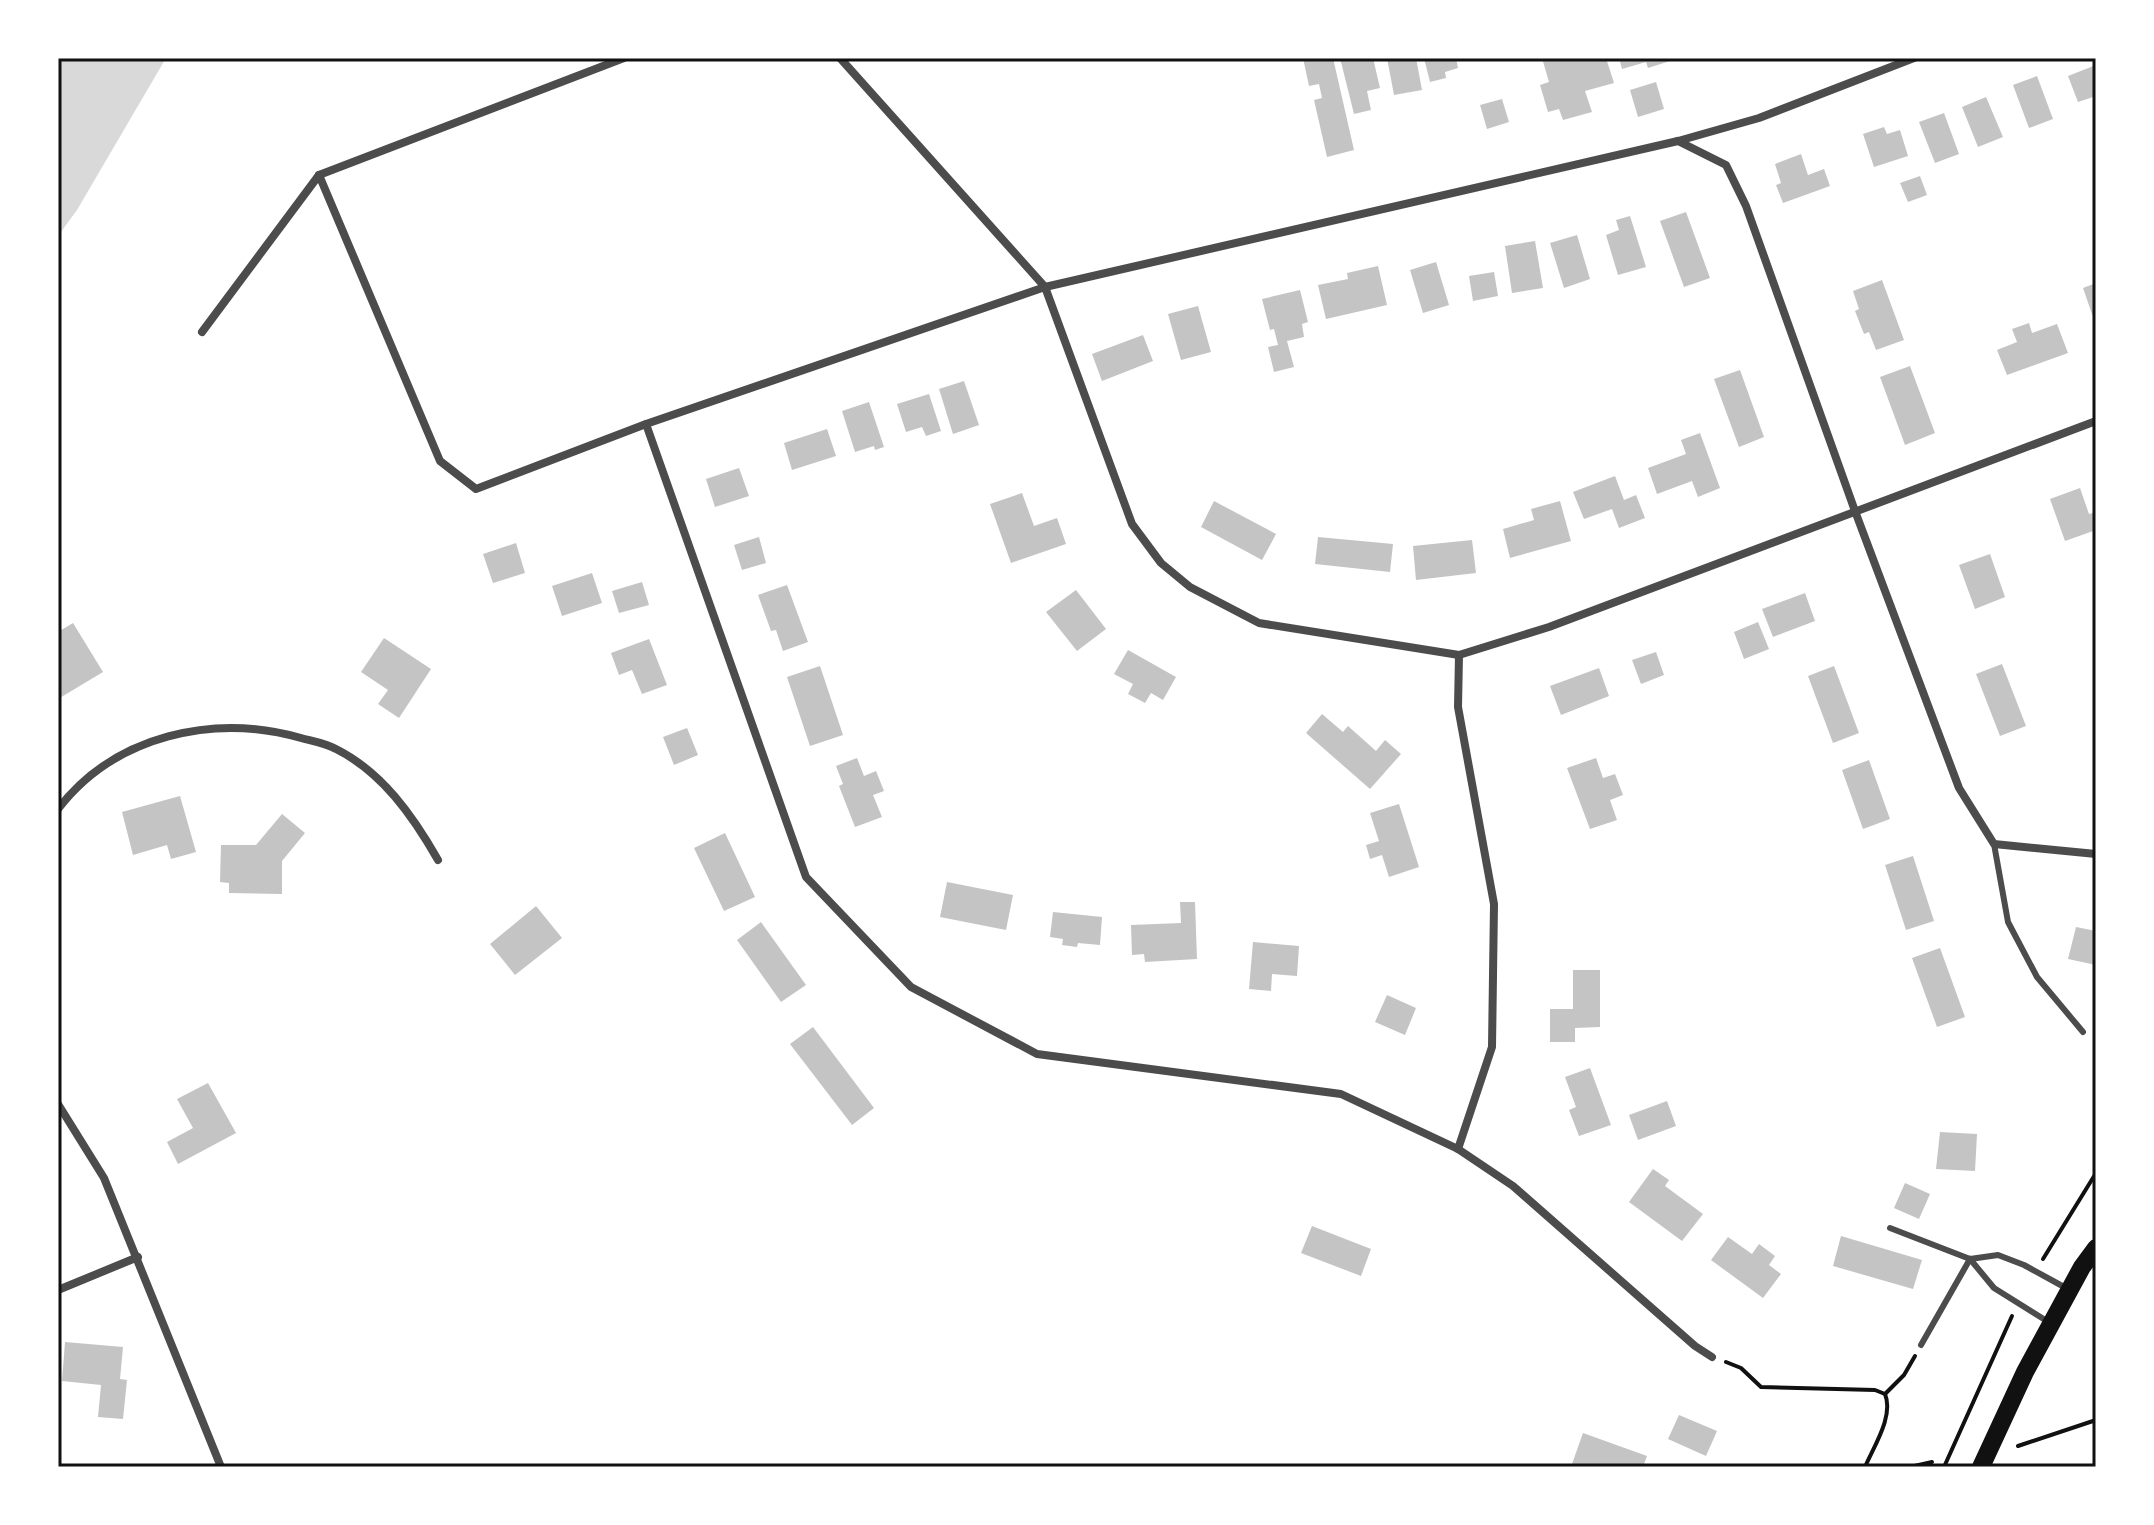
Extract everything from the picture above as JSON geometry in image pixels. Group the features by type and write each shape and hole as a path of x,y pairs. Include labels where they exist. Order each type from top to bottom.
{"main road":[{"path":"1981,1467 2025,1372 2096,1248"}],"street":[{"path":"202,332 319,175 624,58"},
{"path":"840,58 1045,287 1132,524 1161,563 1190,587 1259,623 1459,655 1549,627 2096,421"},
{"path":"319,175 440,461 476,489 646,424 1045,287 1678,141 1759,118 1914,58"},
{"path":"1678,141 1726,165 1746,206 1855,511 1959,788 1994,844 2096,854"},
{"path":"646,424 806,877 911,987 1037,1054 1341,1094 1458,1149 1513,1186 1695,1346 1712,1357"},
{"path":"1458,1149 1492,1047 1494,904 1458,707 1459,655"},
{"path":"58,809 76,785 139,745 193,730 242,727 265,730 335,748 369,771 414,819 438,860"},
{"path":"58,1104 104,1178 221,1467"},
{"path":"58,1290 138,1257"}],"lane":[{"path":"1994,844 2008,922 2037,977 2083,1032"},
{"path":"1890,1228 1970,1259 1994,1288 2051,1324"},
{"path":"1970,1259 1998,1255 2070,1289"},
{"path":"1921,1345 1970,1259"}],"path":[{"path":"1885,1394 1904,1375 1921,1345"},
{"path":"1712,1357 1741,1368 1761,1387 1875,1390 1885,1394 1888,1403 1886,1413 1865,1467"},
{"path":"2018,1446 2096,1420"},
{"path":"1910,1467 1932,1462"}],"shaded area":[{"path":"58,58 166,58 77,210 58,236"}],"building":[{"path":"1303,58 1333,58 1354,150 1327,157 1314,100 1322,98 1319,84 1309,86"},
{"path":"1340,58 1373,58 1380,88 1367,91 1371,110 1354,114"},
{"path":"1387,58 1416,58 1422,90 1394,95"},
{"path":"1424,58 1456,58 1458,68 1445,72 1446,78 1430,82"},
{"path":"1542,58 1606,58 1614,83 1585,91 1592,112 1563,120 1559,109 1548,112 1540,85 1549,82"},
{"path":"1619,58 1669,58 1670,61 1648,68 1646,62 1622,69"},
{"path":"2096,65 2096,96 2078,102 2068,76"},
{"path":"2037,76 2053,119 2029,128 2013,85"},
{"path":"1656,82 1664,109 1638,117 1630,90"},
{"path":"1986,97 2003,137 1978,147 1962,107"},
{"path":"1502,99 1509,122 1487,129 1480,105"},
{"path":"1944,113 1959,154 1935,163 1919,122"},
{"path":"1884,127 1887,134 1900,130 1908,156 1874,167 1863,134"},
{"path":"1801,154 1808,175 1824,169 1830,186 1783,203 1776,185 1781,183 1775,164"},
{"path":"1920,176 1927,195 1908,202 1900,183"},
{"path":"1686,212 1710,278 1684,287 1660,221"},
{"path":"1630,216 1646,267 1618,275 1606,235 1619,230 1616,220"},
{"path":"1577,235 1590,279 1564,288 1550,243"},
{"path":"1535,241 1543,288 1512,293 1505,246"},
{"path":"1436,262 1449,305 1423,313 1410,270"},
{"path":"1378,266 1387,305 1326,319 1318,285 1348,279 1347,273"},
{"path":"1494,272 1498,296 1473,301 1469,276"},
{"path":"1882,280 1904,340 1876,350 1869,332 1864,334 1855,311 1859,309 1853,291"},
{"path":"2096,283 2096,316 2093,317 2083,288"},
{"path":"1300,290 1308,322 1302,324 1304,337 1287,341 1294,367 1274,372 1268,347 1278,345 1274,329 1270,330 1262,299"},
{"path":"1198,306 1211,352 1181,360 1168,314"},
{"path":"2029,323 2032,333 2057,324 2068,353 2007,375 1997,350 2017,342 2012,329"},
{"path":"1143,335 1153,361 1102,381 1092,354"},
{"path":"1910,366 1935,433 1905,445 1880,377"},
{"path":"1740,370 1764,437 1739,447 1714,379"},
{"path":"964,381 979,425 953,434 939,389"},
{"path":"929,394 941,431 926,436 922,427 906,432 897,404"},
{"path":"869,402 884,447 875,450 874,446 855,452 842,411"},
{"path":"827,429 836,456 792,470 784,443"},
{"path":"1700,433 1720,488 1698,497 1692,481 1657,494 1648,468 1686,454 1681,440"},
{"path":"739,468 749,496 715,507 706,479"},
{"path":"1615,476 1624,500 1636,495 1645,518 1619,528 1612,509 1584,519 1573,492"},
{"path":"2080,488 2089,514 2096,512 2096,530 2065,541 2050,499"},
{"path":"1022,493 1034,526 1057,518 1066,544 1011,563 990,504"},
{"path":"1214,501 1276,534 1262,560 1201,527"},
{"path":"1560,501 1571,541 1510,558 1503,529 1534,520 1531,509"},
{"path":"759,537 766,563 742,570 734,545"},
{"path":"1318,537 1393,544 1390,572 1315,564"},
{"path":"1472,540 1476,573 1416,580 1413,546"},
{"path":"516,543 525,573 493,583 483,554"},
{"path":"1990,554 2005,597 1975,609 1959,565"},
{"path":"592,573 602,603 562,616 552,586"},
{"path":"642,582 649,605 619,613 612,591"},
{"path":"787,585 808,642 783,651 776,630 771,631 758,595"},
{"path":"1076,590 1106,629 1077,651 1046,612"},
{"path":"1805,593 1815,621 1773,637 1762,609"},
{"path":"1758,622 1769,649 1744,659 1734,632"},
{"path":"73,623 103,672 58,699 58,632"},
{"path":"384,638 431,669 399,718 378,704 388,690 361,672"},
{"path":"649,639 667,685 642,694 632,670 619,675 611,653"},
{"path":"1128,650 1176,677 1163,700 1151,693 1145,703 1128,694 1133,684 1114,674"},
{"path":"1656,652 1664,675 1641,684 1632,660"},
{"path":"2002,664 2026,726 2000,736 1976,674"},
{"path":"820,666 843,735 810,746 787,677"},
{"path":"1834,666 1859,733 1833,743 1808,676"},
{"path":"1599,668 1609,696 1561,715 1550,686"},
{"path":"1322,714 1343,732 1348,726 1376,751 1385,740 1401,754 1370,789 1306,733"},
{"path":"687,728 698,755 674,765 663,737"},
{"path":"857,758 864,776 876,771 884,791 873,795 882,817 855,827 839,786 843,784 836,766"},
{"path":"1596,758 1603,778 1615,774 1623,795 1610,800 1617,820 1590,829 1567,768"},
{"path":"1869,760 1890,819 1863,829 1842,770"},
{"path":"180,796 196,852 171,859 167,845 133,855 122,812"},
{"path":"1399,804 1419,867 1389,877 1382,855 1370,859 1366,845 1379,841 1370,813"},
{"path":"282,814 305,833 282,861 282,894 229,893 229,883 220,882 221,845 256,845"},
{"path":"725,833 755,897 724,911 694,848"},
{"path":"1913,856 1934,921 1906,930 1885,865"},
{"path":"947,882 1013,895 1006,930 940,917"},
{"path":"1180,902 1195,902 1197,959 1145,962 1144,954 1132,955 1131,925 1181,923"},
{"path":"536,906 562,938 515,975 490,944"},
{"path":"1053,912 1102,917 1100,945 1062,945 1063,939 1050,937"},
{"path":"761,922 806,985 781,1002 737,940"},
{"path":"2076,927 2096,931 2096,965 2068,959"},
{"path":"1253,942 1299,946 1297,976 1272,974 1271,991 1249,989"},
{"path":"1940,948 1965,1017 1937,1027 1912,958"},
{"path":"1573,970 1600,970 1600,1027 1575,1028 1575,1042 1550,1042 1550,1009 1573,1009"},
{"path":"1387,995 1416,1008 1405,1035 1375,1022"},
{"path":"813,1027 874,1108 852,1125 790,1044"},
{"path":"1590,1068 1611,1125 1579,1136 1569,1110 1576,1107 1565,1077"},
{"path":"208,1083 236,1133 178,1164 167,1142 193,1128 177,1099"},
{"path":"1667,1101 1676,1126 1638,1140 1629,1115"},
{"path":"1940,1132 1977,1134 1975,1171 1936,1169"},
{"path":"1653,1169 1669,1180 1665,1186 1703,1214 1682,1241 1629,1202"},
{"path":"1905,1183 1930,1194 1919,1219 1894,1208"},
{"path":"1312,1226 1371,1249 1361,1276 1301,1253"},
{"path":"1841,1236 1922,1260 1913,1289 1833,1266"},
{"path":"1728,1237 1752,1254 1759,1244 1775,1256 1769,1265 1781,1274 1763,1298 1711,1260"},
{"path":"65,1342 123,1347 120,1379 127,1380 123,1419 98,1417 101,1385 62,1381"},
{"path":"1679,1415 1717,1431 1706,1456 1668,1439"},
{"path":"1583,1433 1647,1456 1643,1467 1580,1467 1572,1464"}]}
